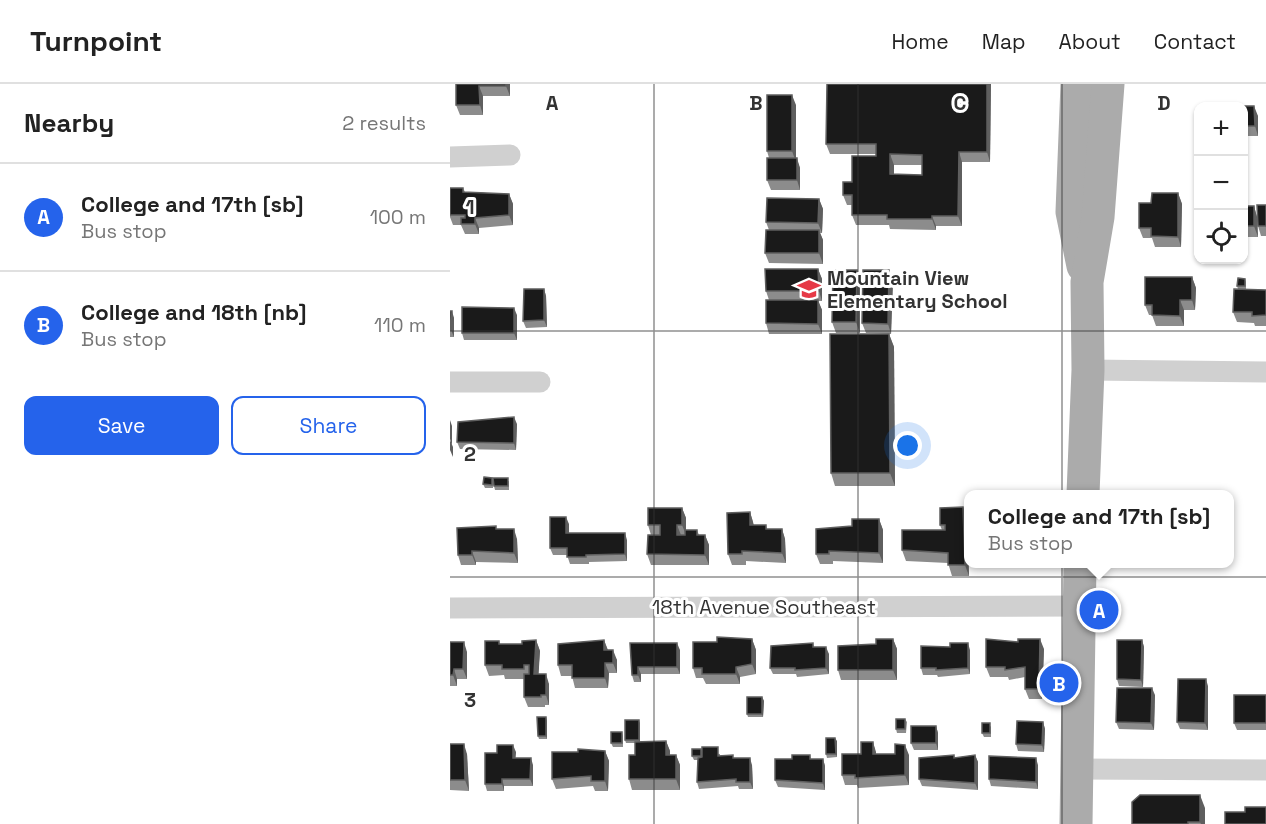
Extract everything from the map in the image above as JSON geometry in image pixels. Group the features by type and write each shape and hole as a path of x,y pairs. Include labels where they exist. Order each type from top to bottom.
{"main road":[{"path":"1077,84 1072,212 1087,282"},
{"path":"1083,490 1088,370 1087,282 1098,217 1108,84"},
{"path":"1076,824 1080,568"}],"street":[{"path":"450,157 510,155"},
{"path":"1088,370 1266,372"},
{"path":"450,382 540,382"},
{"name":"18th Avenue Southeast","path":"450,608 1078,606"},
{"path":"1076,769 1266,770"}],"building":[{"path":"456,84 506,84 506,86 479,86 480,105 456,105"},
{"path":"827,84 987,84 987,152 959,152 958,216 932,216 932,219 887,219 887,215 852,215 852,195 843,195 843,182 852,182 852,156 876,156 876,144 826,144","holes":["890,154 922,155 922,175 890,174"]},
{"path":"767,95 792,95 792,151 767,151"},
{"path":"1248,106 1254,106 1255,126 1248,126"},
{"path":"767,158 797,158 797,180 767,180"},
{"path":"450,188 463,188 463,192 509,194 509,215 475,218 475,224 461,224 461,218 465,218 465,215 450,215"},
{"path":"1152,193 1178,193 1178,237 1151,236 1151,228 1139,228 1139,203 1151,203"},
{"path":"767,198 819,199 818,223 766,222"},
{"path":"1257,205 1266,205 1266,226 1258,226"},
{"path":"1248,206 1254,206 1254,226 1248,226"},
{"path":"766,230 819,230 819,253 765,253"},
{"path":"765,269 818,269 819,291 766,291"},
{"path":"833,270 857,270 856,322 832,322"},
{"path":"863,270 889,270 888,324 862,323"},
{"path":"1145,277 1192,277 1192,300 1180,300 1180,316 1152,315 1152,305 1145,305"},
{"path":"1238,278 1245,279 1245,286 1237,286"},
{"path":"524,289 544,289 544,320 523,321"},
{"path":"1234,289 1266,290 1266,315 1252,316 1252,312 1233,312"},
{"path":"766,300 818,300 818,324 766,323"},
{"path":"462,307 514,308 514,333 462,333"},
{"path":"450,311 452,311 451,330 450,330"},
{"path":"830,334 889,334 890,473 831,473"},
{"path":"514,417 514,443 457,442 458,422"},
{"path":"484,477 492,478 492,485 483,484"},
{"path":"493,478 508,478 508,486 494,486"},
{"path":"963,507 964,565 948,565 948,553 902,550 902,530 945,530 945,525 940,525 940,508"},
{"path":"648,508 682,508 682,525 677,525 677,535 685,535 685,530 697,530 697,535 705,535 705,555 647,554 648,535 660,535 660,525 648,525"},
{"path":"750,512 750,525 766,525 766,529 782,529 782,553 742,551 742,554 728,554 727,513"},
{"path":"550,517 566,517 566,533 625,533 625,554 567,557 567,548 550,548"},
{"path":"852,519 879,519 879,553 829,551 829,554 816,554 816,529 852,526"},
{"path":"496,526 496,529 514,529 514,553 472,551 472,555 458,555 457,528"},
{"path":"717,637 752,639 752,664 736,667 736,674 702,674 702,668 693,668 693,642 717,642"},
{"path":"876,639 893,639 893,670 838,670 838,646 876,644"},
{"path":"986,639 1018,642 1018,639 1040,639 1039,689 1025,689 1025,667 1005,670 1005,667 986,667"},
{"path":"536,640 534,674 546,674 546,695 524,697 524,674 529,674 529,665 524,665 524,669 502,669 502,665 485,665 485,641 499,641 499,644 522,644 522,641"},
{"path":"604,640 604,650 613,650 613,663 605,663 605,678 572,678 572,665 558,665 558,644"},
{"path":"1117,640 1142,640 1141,680 1117,679"},
{"path":"450,642 464,642 463,669 454,669 453,675 450,675"},
{"path":"630,643 677,643 677,667 638,667 638,675 632,675"},
{"path":"813,643 813,647 826,647 826,668 795,670 795,668 770,668 771,646"},
{"path":"950,643 968,643 968,668 936,670 936,668 921,668 921,646 950,647"},
{"path":"1178,679 1206,679 1205,723 1177,722"},
{"path":"1117,688 1152,688 1151,723 1116,722"},
{"path":"1234,695 1266,695 1266,723 1234,723"},
{"path":"747,697 762,697 762,714 747,714"},
{"path":"537,717 546,717 546,736 538,736"},
{"path":"896,719 905,719 905,729 896,729"},
{"path":"625,720 639,720 639,740 625,740"},
{"path":"1017,721 1043,722 1042,745 1016,744"},
{"path":"982,723 990,723 990,733 982,733"},
{"path":"911,726 936,726 936,743 911,743"},
{"path":"611,732 622,732 622,743 611,743"},
{"path":"826,738 835,738 836,754 826,754"},
{"path":"666,741 666,755 676,755 676,779 629,779 629,755 635,755 635,742"},
{"path":"861,742 873,742 873,754 895,754 895,744 905,745 905,775 855,778 855,775 842,775 842,754 861,754"},
{"path":"450,744 464,744 465,780 450,780"},
{"path":"497,745 513,745 513,758 531,758 530,779 502,779 502,784 485,784 485,753 497,753"},
{"path":"702,747 718,747 718,756 733,755 733,758 750,758 750,782 736,782 736,779 697,782 698,758 702,757"},
{"path":"578,749 605,751 605,781 591,781 591,776 552,779 552,752 578,752"},
{"path":"692,749 701,749 701,756 692,756"},
{"path":"792,755 810,755 810,759 823,759 823,783 775,780 775,759 792,759"},
{"path":"954,755 954,758 975,755 975,783 919,779 919,758"},
{"path":"989,756 1036,758 1036,782 989,779"},
{"path":"1140,795 1200,795 1200,822 1132,824 1132,802"},
{"path":"1245,807 1266,807 1266,824 1225,824 1225,812 1245,812"}],"place":[{"name":"Mountain View Elementary School","path":"809,289"},
{"name":"College and 17th [sb]","path":"1099,610"},
{"name":"College and 18th [nb]","path":"1059,683"}]}
